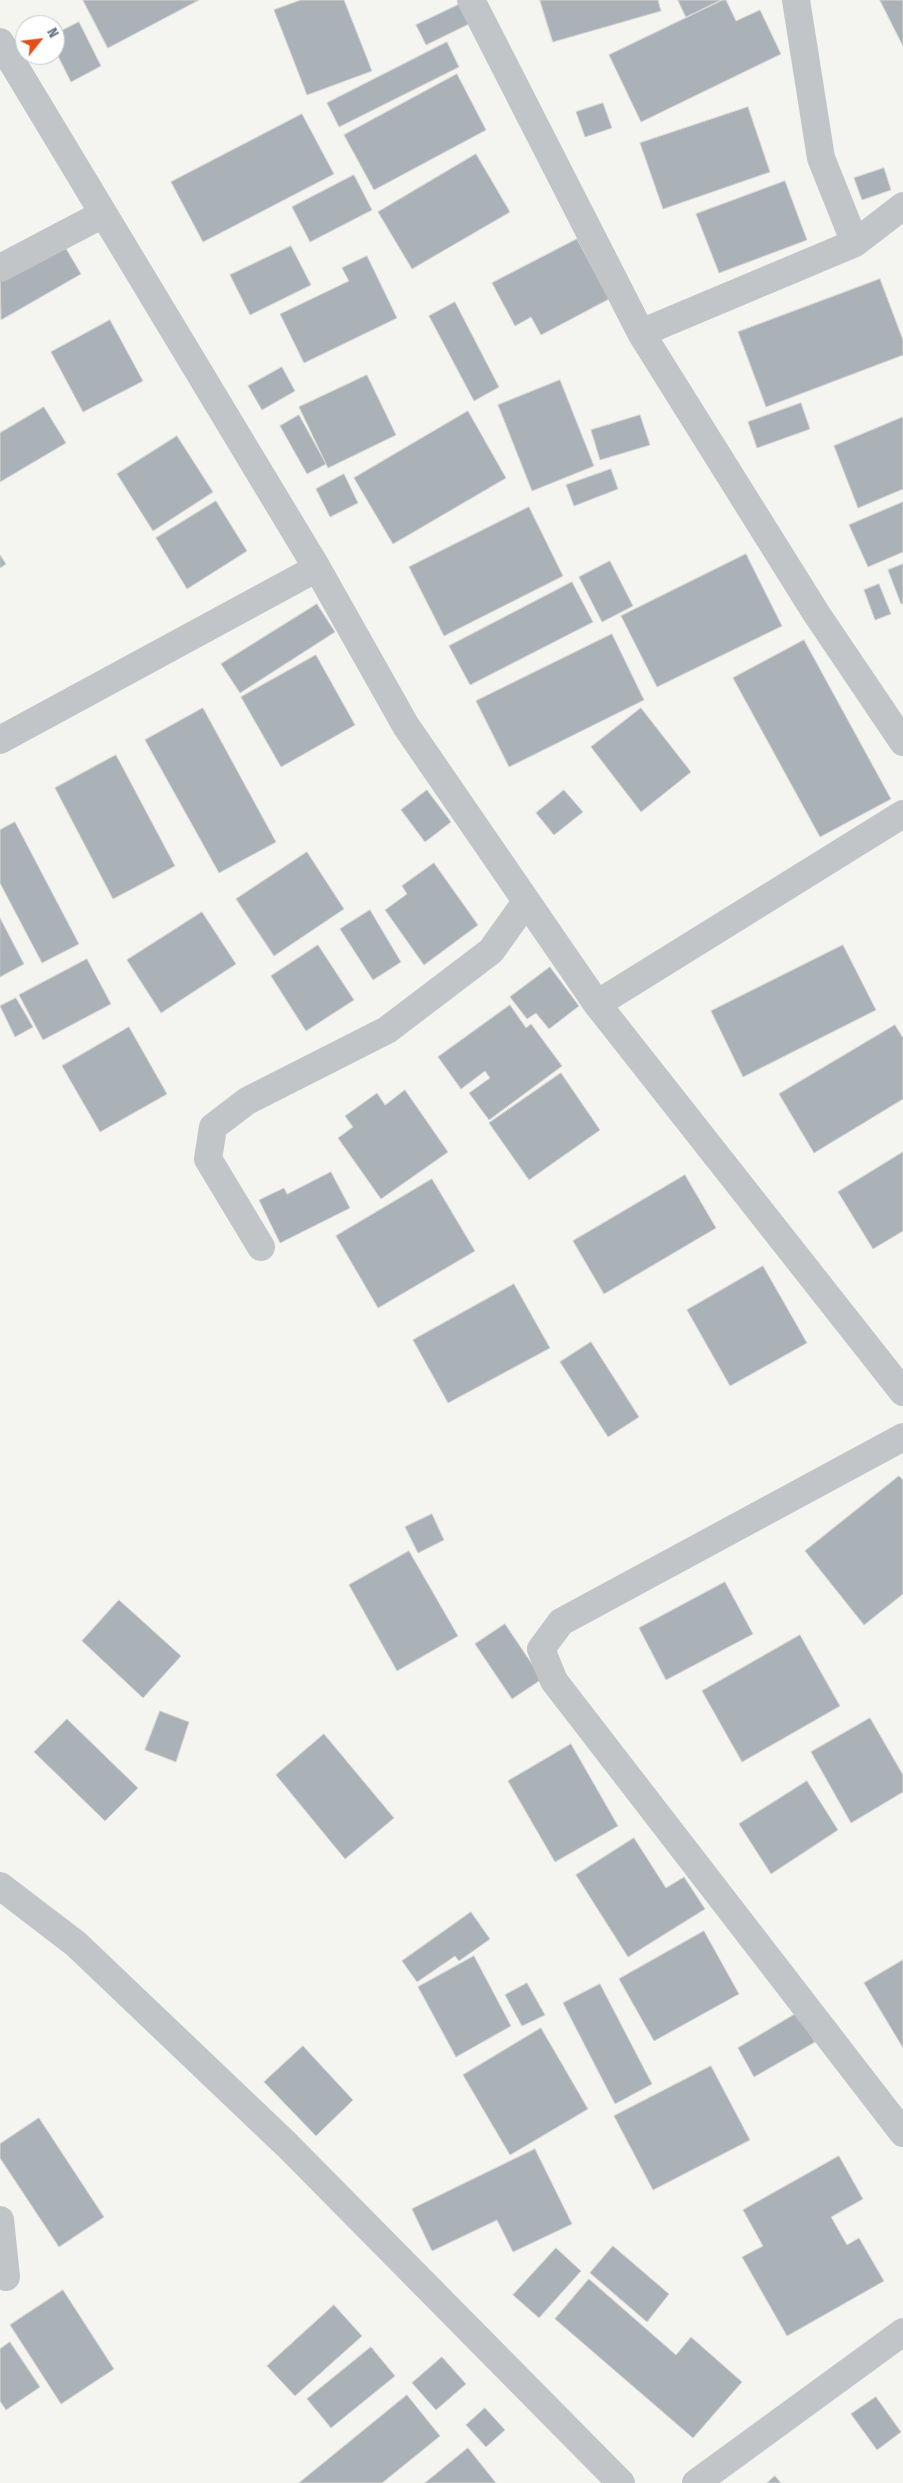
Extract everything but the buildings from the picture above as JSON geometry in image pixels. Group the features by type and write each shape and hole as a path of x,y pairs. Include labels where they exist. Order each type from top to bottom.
{"street":[{"path":"471,0 641,333 816,613 903,742"},
{"path":"796,0 821,158 855,243"},
{"path":"0,42 317,568 406,726 597,1004 903,1392"},
{"path":"641,333 855,243 903,206"},
{"path":"0,268 103,214"},
{"path":"0,740 317,568"},
{"path":"597,1004 903,814"},
{"path":"261,1247 208,1159 213,1127 247,1101 387,1030 491,951 526,902"},
{"path":"903,1437 561,1622 541,1649 554,1681 903,2133"},
{"path":"0,1886 76,1944 288,2146 621,2483"},
{"path":"0,2220 6,2277"},
{"path":"696,2483 903,2332"}]}
